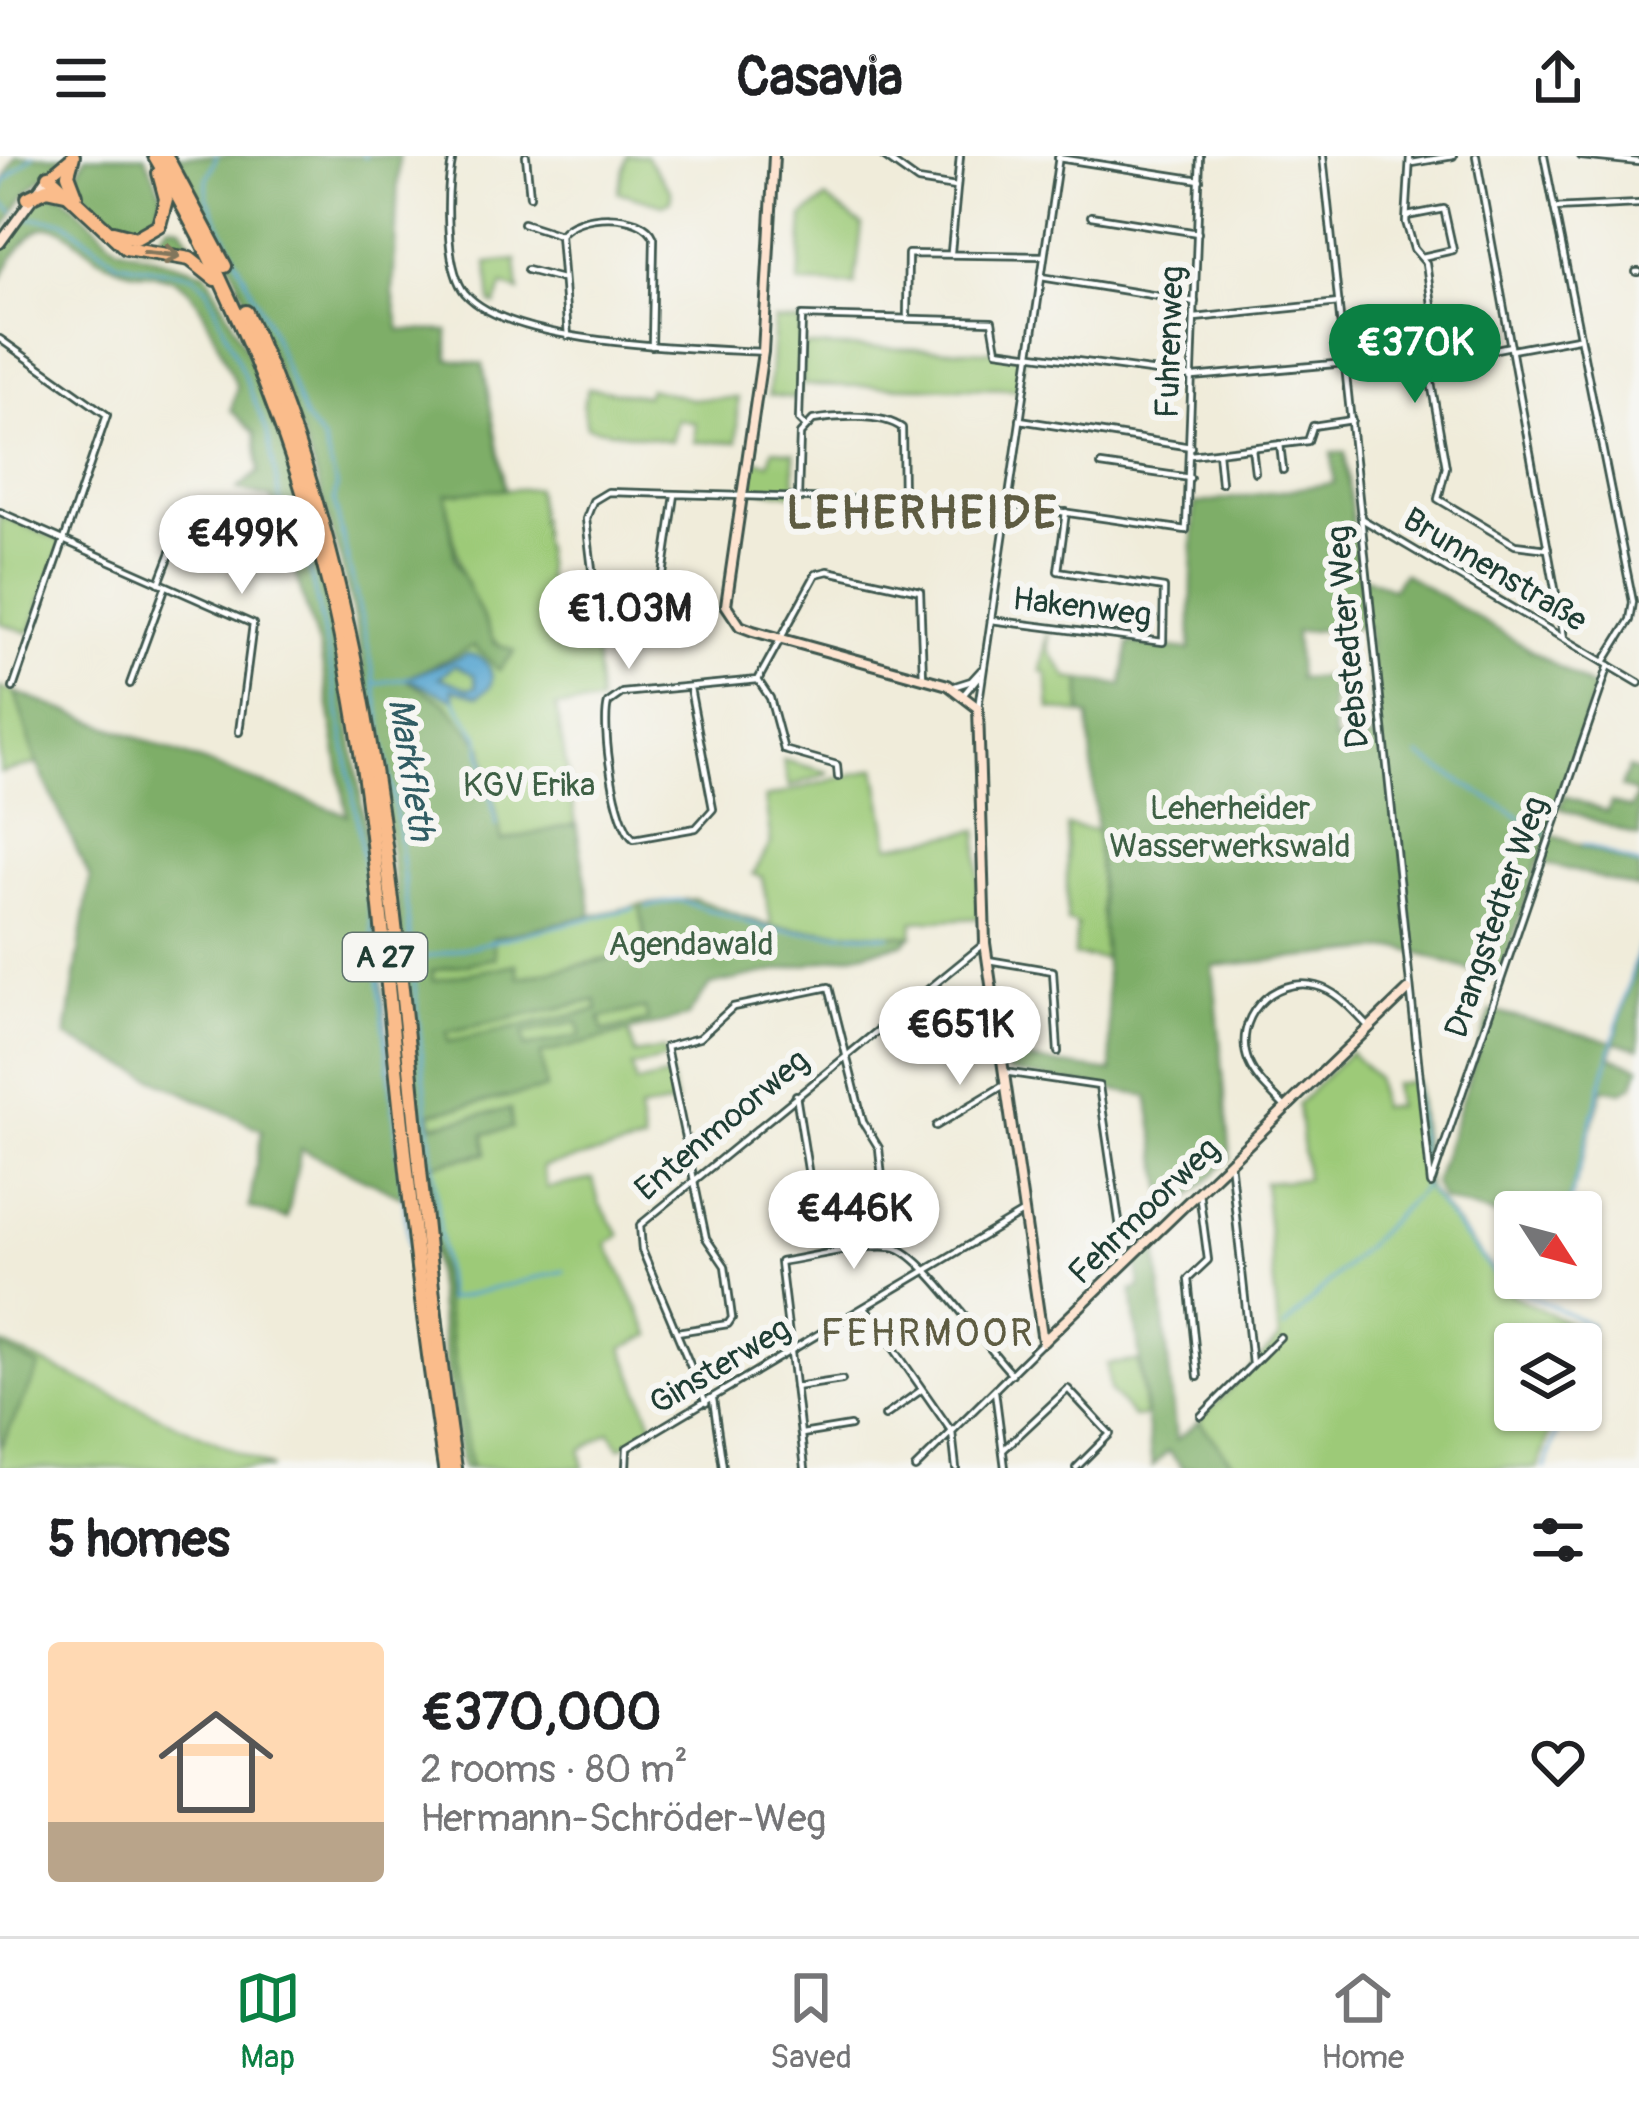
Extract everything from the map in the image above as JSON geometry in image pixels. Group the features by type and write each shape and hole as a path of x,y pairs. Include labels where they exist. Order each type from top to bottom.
{"highway":[{"path":"71,195 68,174 73,156"},
{"path":"28,198 46,189 71,195 113,232 129,238 148,233 163,219 166,206 153,156"},
{"name":"A 27","path":"153,156 243,326 307,503 352,693 445,1468"},
{"name":"A 27","path":"166,156 222,260 285,404 341,591 383,842 437,1352 455,1468"},
{"path":"51,174 126,248 198,262 215,279 243,326"}],"main road":[{"path":"51,174 73,156"}],"street":[{"path":"453,156 447,190 458,282 472,300 568,336 763,352"},
{"path":"526,156 530,196"},
{"path":"774,156 763,352 726,605 743,628 952,687 978,708"},
{"path":"884,156 918,182 956,187"},
{"path":"950,254 960,156"},
{"name":"Fuhrenweg","path":"1066,512 1187,529 1200,156"},
{"name":"Debstedter Weg","path":"1323,156 1431,1184"},
{"path":"1453,156 1411,160 1406,216 1408,237 1422,257 1436,340 1431,354 1446,467 1439,501 1515,545 1548,549"},
{"path":"1476,156 1564,638"},
{"name":"Drangstedter Weg","path":"1431,1184 1607,663 1630,620 1633,602 1544,156"},
{"path":"1043,1342 985,943 978,708 1059,157 1200,180"},
{"path":"1581,158 1639,162"},
{"path":"0,243 28,198 51,174"},
{"path":"1554,208 1585,202 1639,204"},
{"path":"1406,216 1444,209 1449,214 1453,250 1422,257"},
{"path":"1091,216 1198,232"},
{"path":"560,235 579,221 634,220 650,229 652,346"},
{"path":"523,223 560,235"},
{"path":"560,235 568,336"},
{"path":"907,317 907,258 912,253 1044,256"},
{"path":"527,270 562,279"},
{"path":"1041,278 1196,302"},
{"path":"1195,318 1339,303"},
{"path":"798,497 805,427 799,420 802,316 992,321 997,350 1030,350 1193,377 1345,363"},
{"path":"1344,352 1418,345 1446,358 1577,338"},
{"path":"2,342 107,415 13,688"},
{"path":"805,427 830,418 897,424 905,436 903,499"},
{"path":"1020,420 1191,447"},
{"path":"1191,455 1307,441 1312,426 1352,420"},
{"path":"1280,444 1283,470"},
{"path":"1252,448 1255,472"},
{"path":"1218,452 1222,483"},
{"path":"1101,465 1190,478"},
{"path":"675,495 660,595 643,605 602,603 595,595 586,519 592,501 608,492 1007,503 1066,512"},
{"path":"0,512 254,624 239,732"},
{"name":"Hakenweg","path":"991,620 1163,642 1164,588 1058,571 1066,512"},
{"name":"Brunnenstraße","path":"1362,519 1639,683"},
{"path":"130,684 180,529"},
{"path":"758,680 816,574 828,571 912,587 923,595 922,678"},
{"path":"952,687 970,681 984,665"},
{"path":"964,694 984,665"},
{"path":"964,694 982,679"},
{"path":"690,688 713,809 696,828 634,839 626,834 620,813 608,704 622,693 758,680"},
{"path":"758,680 770,698 784,750 837,765 838,777"},
{"path":"964,694 980,727"},
{"name":"Entenmoorweg","path":"723,1468 710,1401 639,1237 647,1215 985,943"},
{"path":"988,960 1053,971 1058,1052"},
{"path":"1285,1107 1255,1075 1246,1053 1246,1030 1259,1003 1283,987 1313,985 1342,1000 1369,1027"},
{"path":"677,1332 728,1324 732,1318 724,1266 706,1238 666,1047 700,1038 733,1007 824,986 832,991 863,1122 879,1148 884,1198 814,1207 796,1095"},
{"name":"Fehrmoorweg","path":"915,1468 1408,990"},
{"path":"1004,1072 1099,1086 1125,1262"},
{"path":"935,1126 1006,1084"},
{"path":"1230,1161 1252,1364"},
{"path":"1198,1377 1188,1280 1208,1260 1199,1192"},
{"name":"Ginsterweg","path":"626,1468 625,1451 1024,1212"},
{"path":"806,1468 777,1264 895,1247 928,1269 963,1319 1012,1374"},
{"path":"865,1307 952,1432 956,1468"},
{"path":"1201,1416 1280,1336"},
{"path":"795,1387 842,1380"},
{"path":"1004,1450 1068,1389 1110,1434 1076,1468"},
{"path":"885,1416 920,1391"},
{"path":"995,1391 1005,1468"},
{"path":"801,1434 850,1426"}],"green space":[{"path":"16,156 65,156 27,192 0,234 0,188"},
{"path":"86,156 145,156 162,194 155,223 132,233 98,211 75,177"},
{"name":"Agendawald","path":"176,156 399,156 393,293 400,330 448,331 448,359 483,364 505,489 446,494 455,559 495,643 515,651 499,670 474,646 405,679 445,703 483,746 502,841 576,824 592,915 493,938 495,958 432,971 433,981 516,964 519,978 647,951 640,905 695,899 772,927 912,936 903,944 710,985 687,1017 541,1054 546,1089 430,1113 433,1125 510,1109 512,1128 484,1134 486,1153 429,1165 435,1241 471,1468 462,1468 446,1366 391,851 360,647 309,456 262,334","holes":["596,1000 598,1010 448,1042 447,1032","645,1008 648,1021 603,1032 600,1018","578,1022 581,1036 525,1047 523,1033"]},
{"path":"627,156 646,156 671,191 671,201 663,205 618,192"},
{"path":"45,193 63,195 118,247 206,272 257,376 297,487 327,603 350,722 404,1198 301,1149 287,1219 249,1208 262,1130 66,1037 90,878 37,764 15,692 347,815 320,651 271,498 237,489 259,472 255,433 231,410 237,387 211,327 192,294 177,281 123,269 61,230 48,227 34,232 0,280 11,231"},
{"path":"826,199 862,225 855,285 799,284 803,217"},
{"path":"169,224 181,226 193,245 190,251 135,245 156,239"},
{"path":"516,260 519,291 503,285 496,305 491,303 487,263"},
{"path":"774,320 801,322 799,399 769,395"},
{"path":"803,346 1024,353 1019,389 803,385"},
{"path":"588,388 646,396 649,388 692,399 738,398 737,442 695,442 695,423 677,419 671,441 587,427 583,406"},
{"path":"773,449 794,453 795,495 749,487 754,460 769,463"},
{"name":"Leherheider Wasserwerkswald","path":"1345,452 1358,574 1393,589 1403,573 1595,689 1499,979 1401,948 1213,966 1231,1158 1168,1217 1148,1096 1008,1072 1006,1057 1112,1072 1089,716 1081,714 1081,680 1122,685 1129,643 1190,650 1194,504 1334,483 1332,453","holes":["1367,627 1375,738 1334,741 1329,677 1298,679 1295,632"]},
{"name":"KGV Erika","path":"536,488 551,616 586,613 584,589 591,589 599,703 556,707 576,824 502,841 483,746 445,703 405,679 474,646 499,669 514,653 498,643 474,607 458,558 446,493"},
{"path":"0,515 63,542 30,633 0,623"},
{"path":"1048,631 1049,650 1068,678 1081,680 1081,714 1050,709 1047,673 1041,671"},
{"path":"0,688 15,692 37,764 0,773"},
{"path":"783,760 828,772 789,787"},
{"path":"876,768 890,846 978,830 979,918 913,921 912,936 772,927 762,877 753,874 771,843 765,798"},
{"path":"1629,768 1639,772 1639,837 1560,808 1565,796 1607,812 1611,802 1631,809 1637,794 1621,787"},
{"path":"1067,826 1096,830 1105,959 1074,956 1077,924 1067,922"},
{"path":"1551,835 1639,866 1639,889 1541,862"},
{"path":"640,905 648,950 518,978 516,964 433,982 432,971 495,958 492,938"},
{"path":"1639,951 1639,1048 1615,1042 1611,1057 1639,1067 1634,1084 1622,1092 1603,1088 1573,1191 1494,1191 1494,1215 1442,1200 1434,1184 1491,1011 1614,1042"},
{"path":"597,1000 599,1010 448,1043 446,1032"},
{"path":"646,1007 649,1021 602,1032 599,1018"},
{"path":"578,1021 582,1036 525,1048 522,1033"},
{"path":"629,1032 635,1054 664,1049 667,1059 632,1067 636,1084 670,1076 676,1103 639,1111 644,1143 542,1167 547,1188 593,1179 599,1203 620,1235 607,1244 651,1335 623,1348 654,1428 620,1448 610,1432 581,1450 583,1468 471,1468 435,1241 429,1165 485,1154 484,1134 511,1128 510,1110 432,1125 430,1113 545,1089 540,1054"},
{"path":"1350,1052 1376,1078 1380,1107 1396,1106 1393,1084 1416,1081 1428,1189 1494,1272 1494,1299 1520,1299 1569,1323 1494,1323 1494,1431 1550,1431 1538,1468 1237,1468 1199,1421 1279,1339 1264,1182 1306,1179 1298,1104"},
{"path":"1156,1238 1176,1440 1199,1421 1237,1468 1183,1468 1168,1451 1152,1467 1132,1290 1140,1289 1137,1257"},
{"path":"0,1343 272,1468 0,1468"},
{"path":"0,1347 40,1367 0,1448"},
{"path":"1138,1361 1145,1416 1133,1417 1110,1391 1107,1364"}],"water":[{"path":"468,654 488,665 491,681 478,696 452,689 455,700 406,678","holes":["455,665 474,675 476,687 468,689 439,677"]}],"waterway":[{"path":"0,199 5,181 33,156"},
{"name":"Markfleth","path":"217,156 207,178 207,198 270,328 305,419 323,441 337,486 334,500 371,660 399,833 447,1300 564,1271"},
{"path":"1,201 13,212"},
{"path":"21,217 64,221 117,262 194,275 208,289 267,431 281,505 295,512 323,629 364,867 438,1468"},
{"path":"377,683 409,678"},
{"path":"454,699 479,737 497,826"},
{"path":"1419,756 1545,833"},
{"path":"1583,844 1639,865"},
{"path":"647,907 678,900 771,930 890,936"},
{"path":"414,960 634,908"},
{"path":"1573,1191 1639,946"},
{"path":"1284,1328 1424,1187 1413,1082"},
{"path":"1428,1191 1494,1274"},
{"path":"1538,1299 1587,1323"},
{"path":"1545,1468 1557,1431"}],"district":[{"name":"LEHERHEIDE","path":"923,514"},
{"name":"FEHRMOOR","path":"928,1333"}]}
